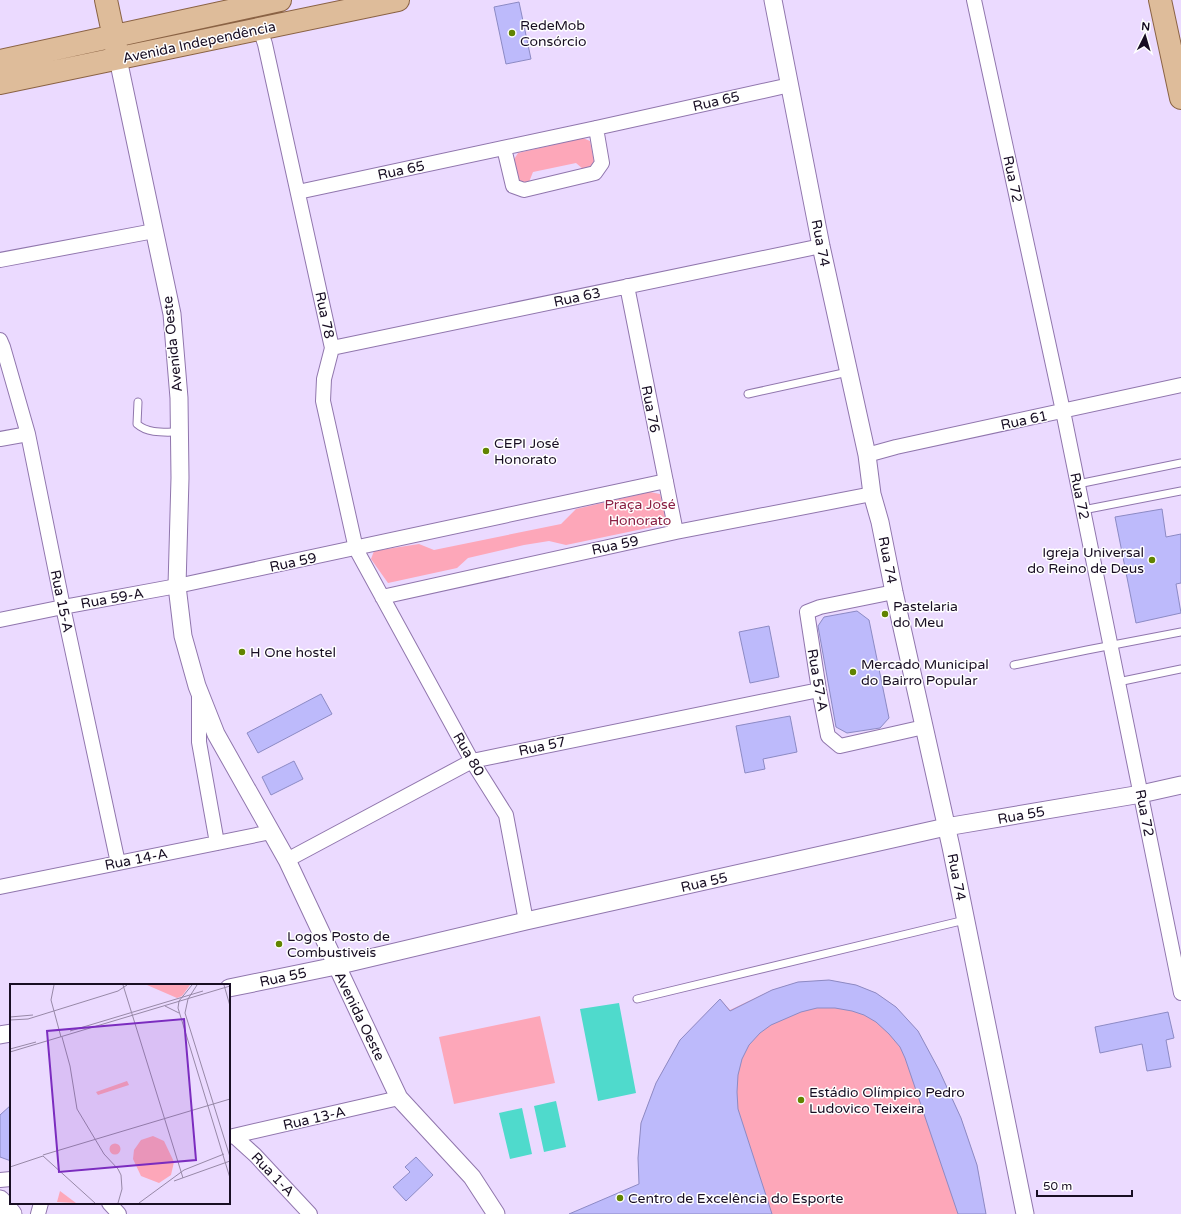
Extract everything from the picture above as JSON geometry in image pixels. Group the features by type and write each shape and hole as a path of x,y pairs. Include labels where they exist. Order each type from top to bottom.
{"main road":[{"name":"Avenida Oeste","path":"106,0 118,59"},
{"name":"Avenida Independência","path":"0,61 114,37 241,5 280,0"},
{"name":"Avenida Independência","path":"0,83 398,0"},
{"path":"1160,0 1181,98"},
{"path":"0,1200 12,1214"}],"street":[{"name":"Rua 74","path":"773,0 821,246 867,455 872,494 880,522 966,920 1025,1214"},
{"name":"Rua 72","path":"974,0 1063,411 1181,993"},
{"name":"Rua 78","path":"260,29 265,44 332,348 324,379 323,401 356,549 382,597"},
{"name":"Avenida Oeste","path":"118,59 172,314 179,398 180,478 177,586 183,636 199,692 216,734 287,860 399,1098 472,1177 496,1214"},
{"name":"Rua 65","path":"298,192 790,85"},
{"path":"504,148 513,186 524,190 595,173 602,163 596,128"},
{"path":"0,260 154,231"},
{"name":"Rua 63","path":"332,348 821,246"},
{"name":"Rua 76","path":"627,286 676,532"},
{"name":"Rua 15-A","path":"0,340 28,434 118,862"},
{"name":"Rua 61","path":"867,455 896,447 1181,385"},
{"path":"0,439 28,434"},
{"name":"Rua 59","path":"177,586 356,549 666,481"},
{"name":"Rua 59","path":"382,597 676,532 872,494"},
{"name":"Rua 59-A","path":"0,620 63,606 177,586"},
{"name":"Rua 57-A","path":"894,592 820,607 807,612 828,736 840,746 924,727"},
{"name":"Rua 80","path":"382,597 472,761 506,815 526,921"},
{"name":"Rua 57","path":"287,860 472,761 819,690"},
{"name":"Avenida Oeste","path":"199,692 199,742 217,843"},
{"name":"Rua 55","path":"230,988 336,966 526,921 946,828 1141,794 1181,785"},
{"name":"Rua 14-A","path":"0,887 272,832"},
{"path":"0,1035 10,1033"},
{"name":"Rua 13-A","path":"231,1136 399,1098"},
{"name":"Rua 1-A","path":"231,1136 255,1155 310,1214"},
{"path":"0,1180 10,1178"},
{"path":"38,1214 41,1204"},
{"path":"109,1204 119,1214"}],"lane":[{"path":"748,394 848,372"},
{"path":"138,402 137,424 142,429 179,432"},
{"path":"1078,484 1181,463"},
{"path":"1083,510 1181,491"},
{"path":"1014,665 1181,632"},
{"path":"1118,682 1181,669"},
{"path":"637,1000 966,920"}],"green space":[{"path":"583,138 590,141 594,161 590,168 583,169 576,163 533,172 529,182 522,184 518,181 513,161 518,153"},
{"name":"Praça José Honorato","path":"650,492 660,494 666,520 657,526 566,545 549,541 524,545 468,558 457,568 388,583 371,559 374,551 419,544 434,550 561,524 576,509"},
{"name":"Estádio Olímpico Pedro Ludovico Teixeira","path":"829,980 856,985 876,993 896,1007 918,1031 939,1070 961,1118 977,1165 986,1214 644,1214 641,1199 638,1158 641,1123 656,1083 680,1040 720,999 730,1010 772,990 798,982"},
{"path":"540,1016 555,1083 454,1104 439,1037"}],"shaded area":[{"path":"619,1003 636,1093 598,1101 580,1009"},
{"path":"556,1101 566,1147 544,1152 534,1106"},
{"path":"522,1108 532,1154 510,1159 499,1113"}],"building":[{"name":"RedeMob Consórcio","path":"519,2 531,59 506,64 494,7"},
{"name":"Igreja Universal do Reino de Deus","path":"1162,509 1166,537 1181,534 1181,583 1176,584 1181,613 1136,623 1115,517"},
{"name":"Mercado Municipal do Bairro Popular","path":"857,611 869,620 889,718 880,728 847,733 836,727 818,626 824,617"},
{"path":"769,626 779,677 750,683 739,632"},
{"path":"321,694 332,714 258,753 247,733"},
{"path":"790,716 797,752 763,759 765,769 745,773 736,726"},
{"path":"294,761 303,779 271,795 262,777"},
{"path":"829,980 856,985 876,993 896,1007 918,1031 939,1070 961,1118 977,1165 986,1214 958,1214 900,1047 876,1022 864,1015 835,1008 817,1008 801,1012 771,1025 760,1033 749,1045 742,1059 738,1075 738,1109 772,1214 569,1214 639,1184 638,1158 641,1123 656,1083 680,1040 720,999 730,1011 772,990 798,982"},
{"path":"1168,1012 1174,1038 1166,1040 1171,1067 1147,1071 1142,1044 1100,1053 1095,1027"},
{"path":"10,1106 10,1161 0,1157 0,1115"},
{"path":"416,1157 433,1175 406,1201 393,1187 410,1172 405,1167"}],"place":[{"name":"RedeMob Consórcio","path":"512,33"},
{"name":"CEPI José Honorato","path":"486,451"},
{"name":"Igreja Universal do Reino de Deus","path":"1152,560"},
{"name":"Pastelaria do Meu","path":"885,614"},
{"name":"H One hostel","path":"242,652"},
{"name":"Mercado Municipal do Bairro Popular","path":"853,672"},
{"name":"Logos Posto de Combustiveis","path":"279,944"},
{"name":"Estádio Olímpico Pedro Ludovico Teixeira","path":"801,1100"},
{"name":"Centro de Excelência do Esporte","path":"620,1198"}]}
